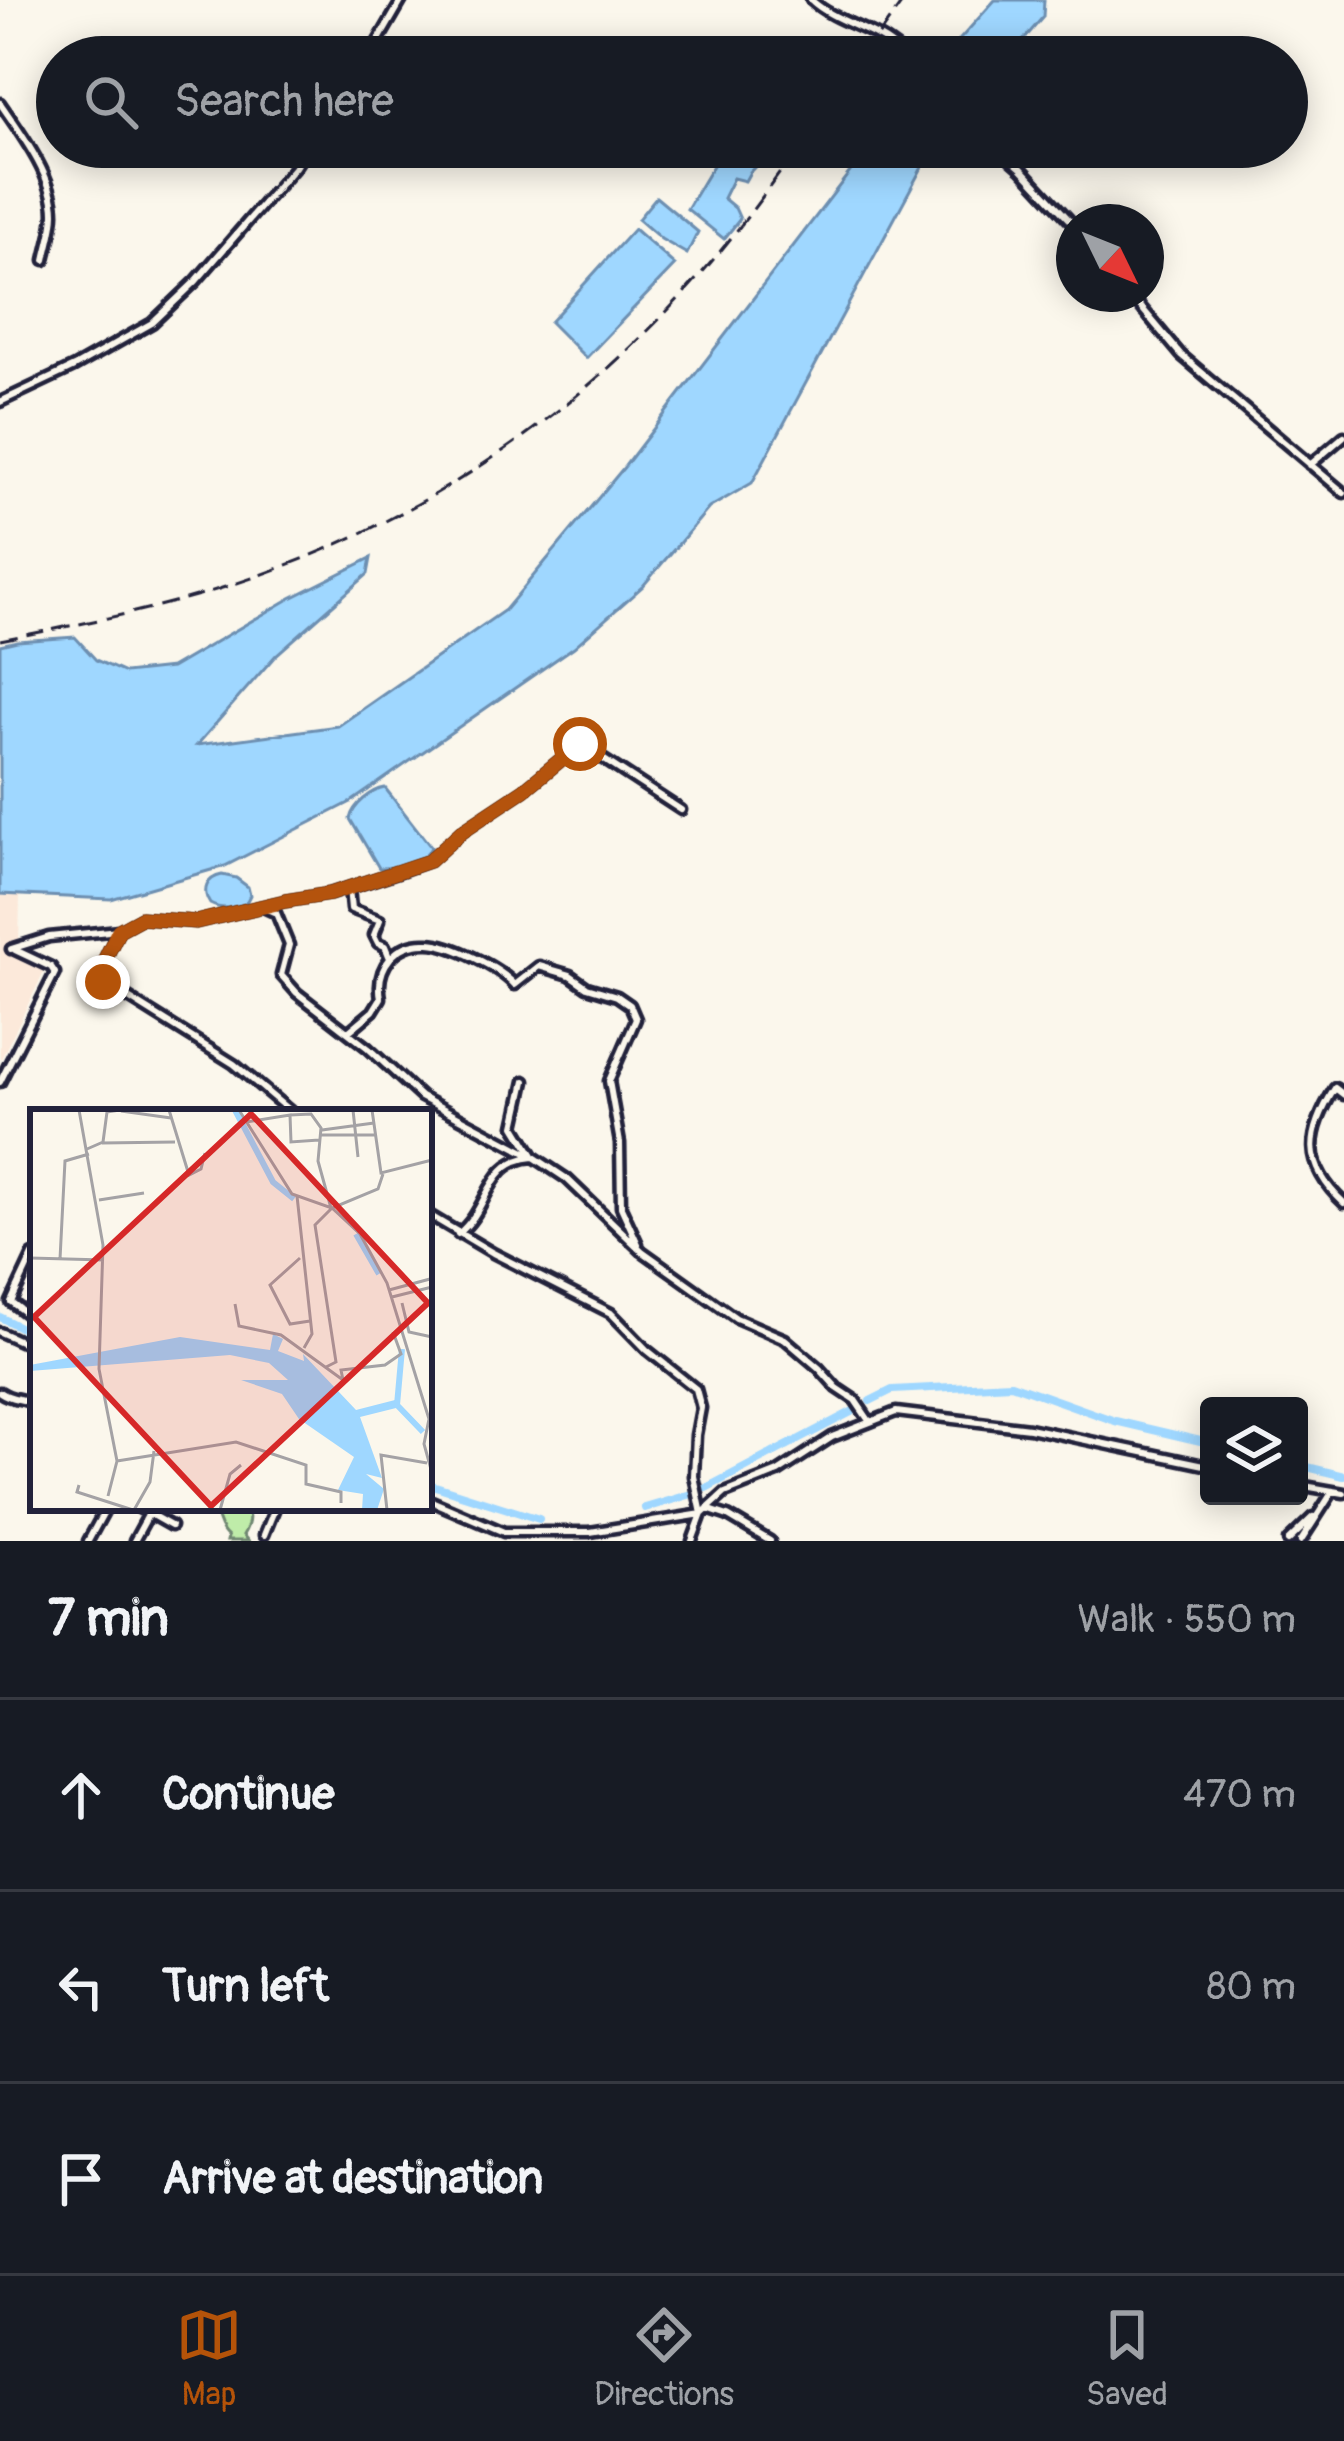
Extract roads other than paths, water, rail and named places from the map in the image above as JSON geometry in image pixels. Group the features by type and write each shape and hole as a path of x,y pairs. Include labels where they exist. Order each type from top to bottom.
{"street":[{"path":"381,36 402,0"},
{"path":"811,0 832,16 877,36"},
{"path":"0,103 36,161"},
{"path":"40,168 50,187 54,214 45,260"},
{"path":"0,402 152,323 294,168"},
{"path":"1021,168 1056,206"},
{"path":"1145,312 1181,355 1344,493"},
{"path":"1310,465 1344,436"},
{"path":"0,1082 55,973 11,949 50,938 119,930 141,918 196,922 350,888 429,861 580,744 681,810"},
{"path":"348,1032 381,998 378,983 388,956 374,935 380,920 351,909 350,888"},
{"path":"263,907 276,914 290,945 281,975 297,993 422,1097 567,1179 642,1252 736,1318 785,1340 855,1400 870,1422"},
{"path":"119,930 105,959 103,982 234,1064 287,1109"},
{"path":"388,956 410,944 433,943 498,969 515,985 539,966 570,975 630,1005 635,1019 609,1081 620,1143 621,1207 642,1252"},
{"path":"525,1081 515,1126 534,1157"},
{"path":"1344,1095 1335,1088 1312,1135 1321,1175 1344,1203"},
{"path":"458,1234 473,1222 501,1170 517,1158 534,1157"},
{"path":"432,1217 611,1313 696,1389 701,1408 694,1476 704,1512"},
{"path":"13,1306 10,1302 30,1261"},
{"path":"0,1300 30,1317"},
{"path":"0,1332 30,1346"},
{"path":"0,1392 10,1400 30,1402"},
{"path":"692,1541 704,1512 725,1493 778,1472 832,1437 896,1412 1029,1428 1200,1464"},
{"path":"1308,1487 1344,1493"},
{"path":"1301,1541 1334,1491"},
{"path":"432,1502 504,1532 590,1532 704,1512 728,1516 770,1541"},
{"path":"88,1541 104,1511"},
{"path":"134,1541 150,1511 171,1526"},
{"path":"264,1535 274,1511"},
{"path":"1288,1541 1316,1516"}],"water":[{"path":"995,0 1044,0 1043,17 1027,36 963,36"},
{"path":"711,168 754,168 745,181 733,178 723,198 740,219 724,239 687,209"},
{"path":"853,168 922,168 752,483 709,508 643,586 574,647 351,802 225,866 111,899 0,894 0,645 75,637 96,660 125,673 171,668 371,558 368,574 276,655 197,745 338,726 505,610 625,466"},
{"path":"656,197 698,232 687,254 638,219"},
{"path":"634,229 675,265 586,358 550,322"},
{"path":"385,788 431,847 410,865 379,868 350,819 364,799"},
{"path":"222,875 248,887 246,903 228,908 210,904 207,885"}],"waterway":[{"path":"0,1317 30,1332"},
{"path":"870,1401 892,1390 1011,1384 1115,1421 1200,1441"},
{"path":"706,1488 855,1410"},
{"path":"1308,1467 1344,1476"},
{"path":"432,1485 539,1519"},
{"path":"645,1508 692,1494"}],"railway":[{"path":"878,36 904,0"},
{"path":"0,640 167,604 289,564 354,536 478,468 536,428 643,335 720,251 783,168"}]}
